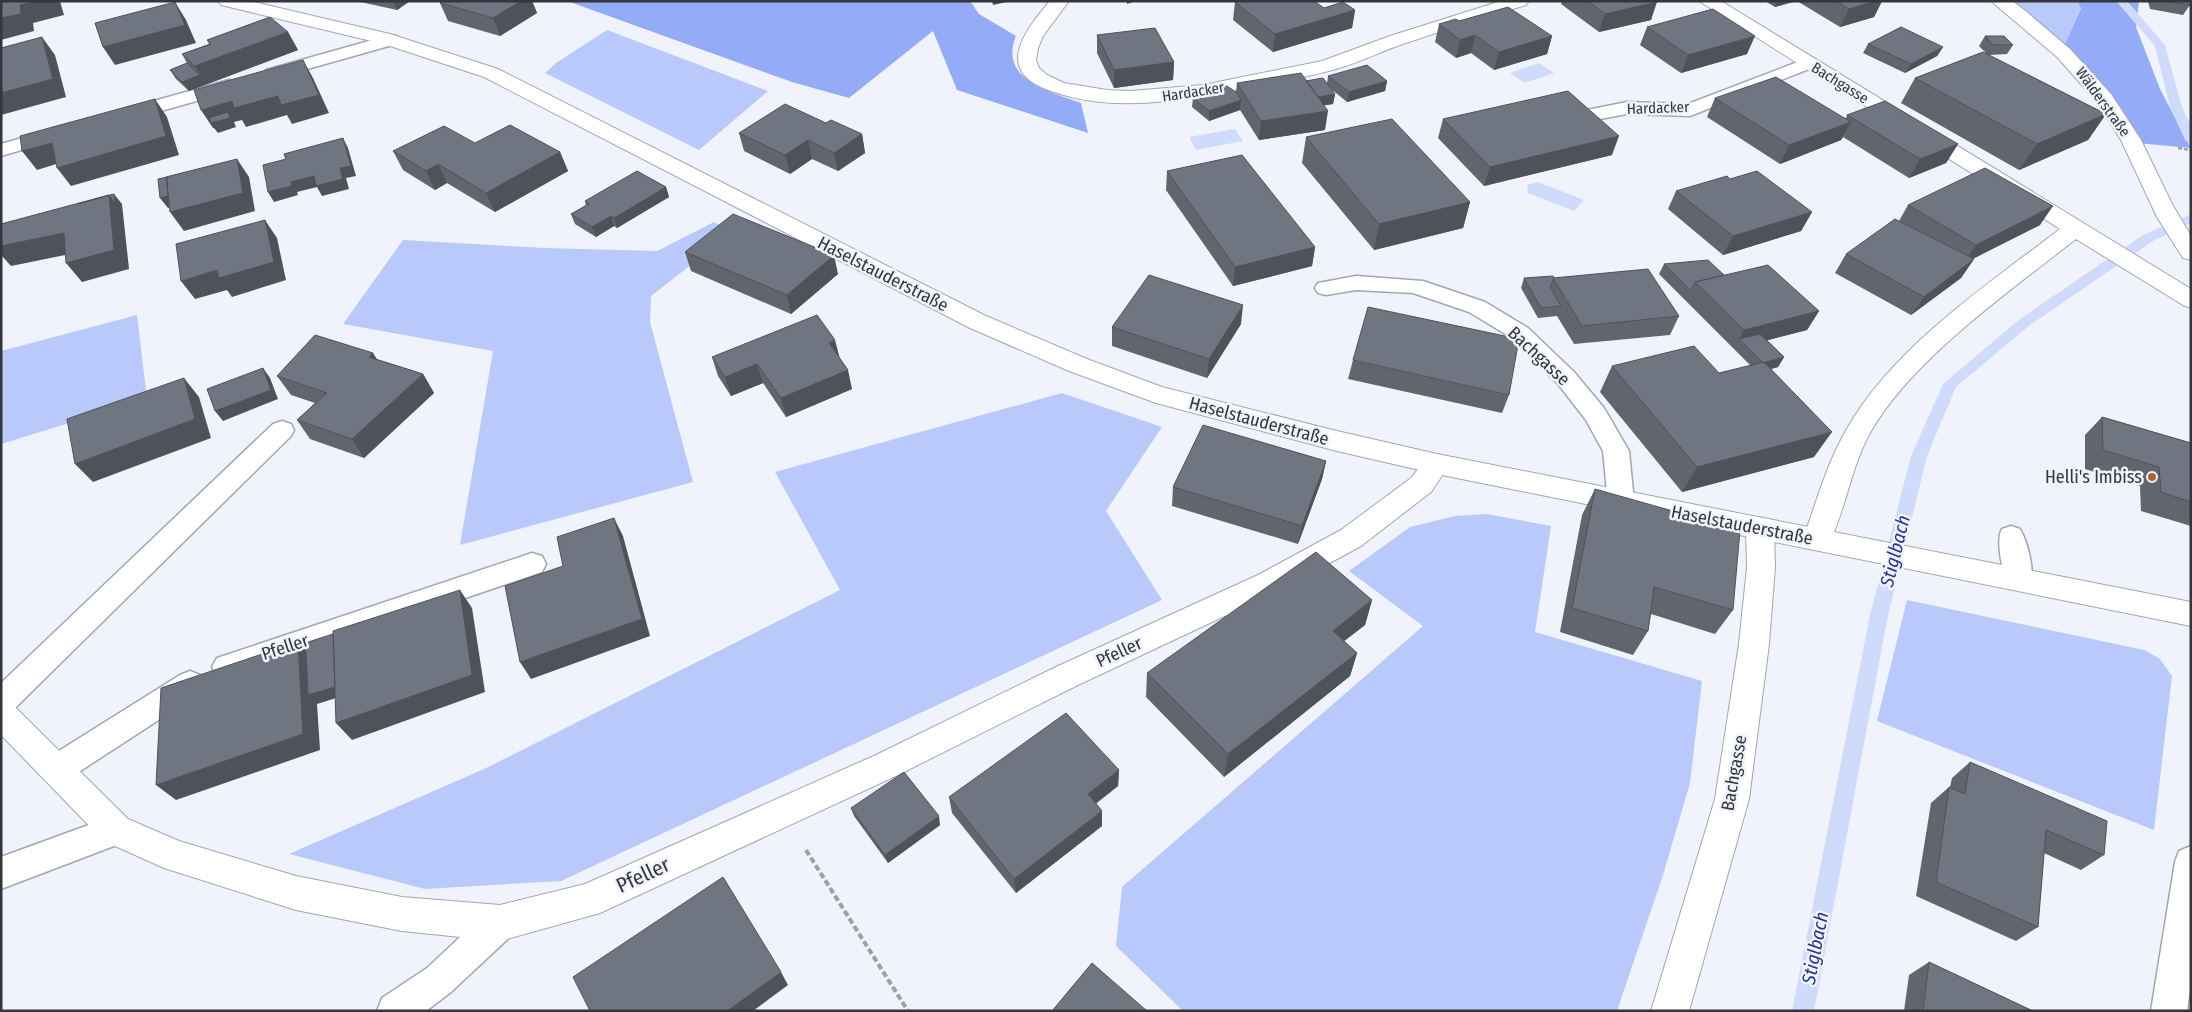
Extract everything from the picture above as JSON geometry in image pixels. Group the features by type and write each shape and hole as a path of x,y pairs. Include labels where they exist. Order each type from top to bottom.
{"street":[{"name":"Haselstauderstraße","path":"227,1 390,40 492,73 978,322 1078,365 1156,394 1337,441 1437,464 2191,614"},
{"name":"Hardacker","path":"1060,1 1034,35 1026,51 1029,67 1046,83 1084,95 1130,99 1166,97 1230,86 1333,64 1396,41 1520,1"},
{"name":"Bachgasse","path":"1708,1 2182,295"},
{"name":"Wälderstraße","path":"2000,1 2031,23 2059,47 2088,78 2117,116 2168,217 2191,253"},
{"path":"1817,539 1843,461 1866,418 1907,369 1950,330 2079,232"},
{"name":"Pfeller","path":"1,714 116,830 176,856 296,893 402,914 500,923 588,901 887,764 1067,676 1268,583 1351,538 1421,485 1437,464"},
{"name":"Bachgasse","path":"1670,1011 1732,799 1754,644 1761,567 1760,529"}],"lane":[{"path":"104,121 390,40"},
{"name":"Hardacker","path":"1589,115 1627,108 1690,110 1808,63"},
{"path":"1,150 76,129"},
{"name":"Bachgasse","path":"1326,288 1356,283 1414,286 1477,307 1520,333 1566,378 1595,414 1616,451 1621,502"},
{"path":"1,702 282,430"},
{"path":"2011,536 2019,579"},
{"name":"Pfeller","path":"57,769 198,680 220,670 532,564"},
{"path":"1,873 116,830"},
{"path":"2170,1011 2191,862"},
{"name":"Pfeller","path":"395,1011 439,980 500,923"}],"path":[{"path":"781,811 908,1011"}],"shaded area":[{"path":"567,1 970,1 979,14 1016,36 1012,51 1014,63 1020,73 1030,82 1042,88 1081,103 1088,133 957,90 933,31 849,98 792,82"},
{"path":"2004,1 2077,1 2081,7 2064,46"},
{"path":"2077,1 2139,1 2136,27 2160,89 2191,148 2137,143 2064,46 2081,8"},
{"path":"607,30 768,91 699,150 545,73 556,63"},
{"path":"1539,63 1554,73 1525,83 1510,73"},
{"path":"1235,129 1243,141 1196,150 1189,137"},
{"path":"1538,182 1584,200 1574,211 1528,193 1527,185"},
{"path":"714,222 733,232 651,296 650,322 693,482 460,545 493,351 343,324 403,240 545,248 657,251"},
{"path":"137,315 147,399 1,444 1,351"},
{"path":"1062,393 1162,427 1106,511 1162,600 561,881 425,889 289,854 484,769 840,590 775,472"},
{"path":"1487,514 1551,526 1535,632 1702,681 1690,783 1663,875 1617,1011 1183,1011 1116,946 1122,887 1423,626 1349,571 1410,527 1455,516"},
{"path":"1907,600 2144,650 2160,659 2172,676 2154,830 1877,721"}],"building":[{"path":"1,1 35,1 20,5 21,14 1,18"},
{"path":"443,1 521,1 493,18 440,3"},
{"path":"1314,1 1324,8 1343,2 1355,10 1275,34 1235,2"},
{"path":"1588,1 1656,1 1657,2 1605,14"},
{"path":"1836,1 1876,1 1849,9"},
{"path":"2164,1 2188,1 2190,5"},
{"path":"175,2 185,25 103,47 95,23"},
{"path":"1508,7 1552,36 1499,52 1475,35 1460,40 1439,24 1456,19 1459,21"},
{"path":"1713,9 1755,36 1688,55 1647,27"},
{"path":"270,17 288,32 195,66 182,54 211,44 207,40"},
{"path":"1901,27 1943,47 1911,64 1868,44"},
{"path":"1155,28 1174,62 1114,70 1097,35"},
{"path":"1985,36 2004,36 2013,45 1993,45"},
{"path":"42,37 53,79 1,93 1,48"},
{"path":"1983,52 2106,114 2037,144 1915,78"},
{"path":"303,60 319,95 281,105 278,96 234,108 232,101 201,110 194,90"},
{"path":"187,63 200,75 182,82 170,70"},
{"path":"1367,65 1387,81 1349,92 1328,76"},
{"path":"1301,73 1328,111 1261,121 1237,83"},
{"path":"1776,77 1851,122 1789,145 1715,98"},
{"path":"1323,78 1335,94 1318,97 1306,81"},
{"path":"1227,86 1236,92 1241,100 1209,111 1193,98"},
{"path":"1568,91 1619,136 1490,167 1443,119"},
{"path":"155,99 166,136 57,168 52,143 22,151 20,136"},
{"path":"1885,101 1958,144 1920,159 1847,115"},
{"path":"785,104 826,123 831,120 862,134 834,153 808,140 785,155 739,133"},
{"path":"228,112 230,118 211,123 209,118"},
{"path":"1392,119 1470,202 1379,224 1306,137"},
{"path":"510,125 560,152 486,193 438,164 426,171 393,151 444,126 475,143"},
{"path":"343,138 351,166 340,168 343,179 316,186 314,176 291,182 292,186 268,192 263,165 286,159 284,154"},
{"path":"1242,155 1315,247 1235,267 1167,171"},
{"path":"237,159 243,193 170,212 166,177"},
{"path":"1985,168 2053,206 1976,245 1908,205"},
{"path":"637,171 666,187 614,218 611,216 592,227 571,214 589,204 585,201"},
{"path":"1757,171 1812,212 1733,236 1676,191 1727,176 1730,179"},
{"path":"167,177 168,196 160,198 158,179"},
{"path":"114,194 115,204 109,195"},
{"path":"109,195 114,250 66,263 64,233 1,246 1,224"},
{"path":"733,214 834,255 787,295 685,252"},
{"path":"1895,219 1974,259 1924,297 1846,254"},
{"path":"265,220 274,262 219,278 217,270 181,281 176,244"},
{"path":"1708,260 1724,275 1695,282 1691,291 1664,264"},
{"path":"1768,265 1819,311 1744,330 1695,282"},
{"path":"1648,269 1679,316 1582,326 1553,278"},
{"path":"1149,275 1243,305 1209,359 1112,327"},
{"path":"1553,276 1550,287 1561,306 1541,308 1524,278"},
{"path":"1368,307 1519,339 1509,395 1353,360"},
{"path":"817,315 835,340 829,343 848,370 781,398 757,364 725,377 712,357"},
{"path":"1760,334 1784,357 1763,363 1739,339"},
{"path":"315,335 373,353 369,357 423,374 352,439 297,420 327,393 277,376"},
{"path":"1694,346 1719,373 1764,362 1832,432 1697,467 1612,366"},
{"path":"263,368 271,390 215,411 207,389"},
{"path":"184,378 195,419 75,464 67,419"},
{"path":"2102,417 2191,443 2191,502 2161,492 2159,467 2103,450"},
{"path":"1203,425 1326,461 1302,526 1173,487"},
{"path":"1595,489 1740,530 1733,610 1654,587 1648,631 1572,608"},
{"path":"614,518 642,619 520,662 505,586 563,566 557,537"},
{"path":"1316,552 1372,600 1333,631 1357,653 1228,754 1147,673"},
{"path":"460,590 472,675 336,723 333,631"},
{"path":"333,634 335,687 308,695 306,651 302,644"},
{"path":"298,642 303,734 156,785 161,688"},
{"path":"1066,713 1119,770 1088,794 1102,811 1014,879 949,797"},
{"path":"1970,762 2107,821 2104,855 2046,830 2038,927 1936,882 1949,787 1965,794"},
{"path":"904,772 939,816 885,855 851,808"},
{"path":"723,877 781,972 727,1011 590,1011 573,977"},
{"path":"1929,962 2033,1011 1923,1011"},
{"path":"1092,963 1147,1011 1052,1011"}],"waterway":[{"path":"2121,1 2160,45 2176,107 2191,140"},
{"name":"Stiglbach","path":"1803,1011 1879,615 1919,456 1950,384 2025,322 2148,238 2191,218"}],"place":[{"name":"Helli's Imbiss","path":"2152,477"}]}
